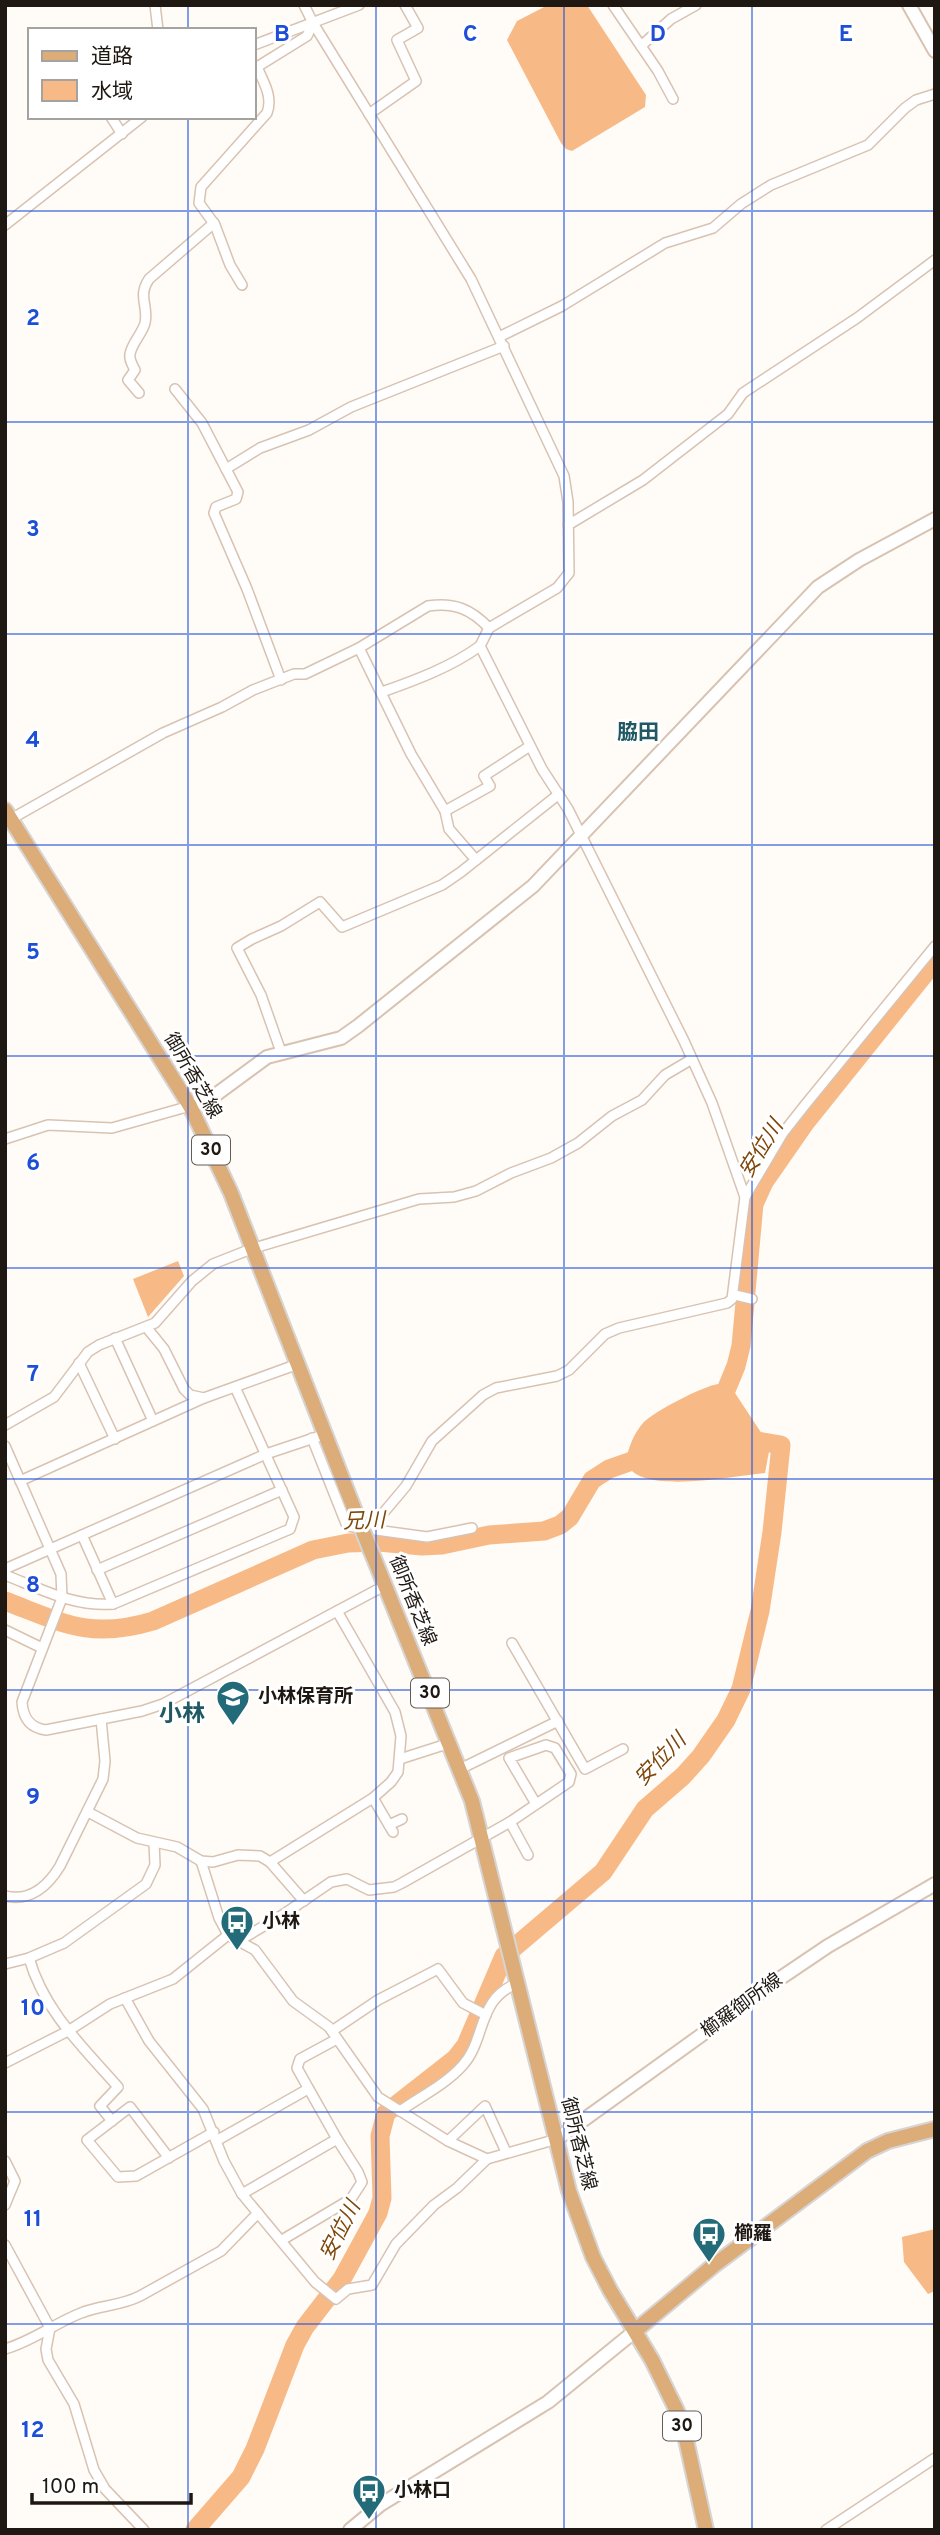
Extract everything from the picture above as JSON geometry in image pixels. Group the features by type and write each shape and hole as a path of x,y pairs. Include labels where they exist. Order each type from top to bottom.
{"main road":[{"name":"御所香芝線","path":"8,814 190,1107 231,1194 298,1364 319,1436 364,1525 384,1586 460,1769 483,1838 569,2191 593,2257 677,2411 706,2530"},
{"path":"635,2331 713,2266 867,2151 897,2138 935,2129"}],"street":[{"path":"155,5 158,28"},
{"path":"304,5 460,260 501,341 568,488 569,573 564,580 557,587 489,628 480,646 467,655 424,677 382,692"},
{"path":"256,44 359,5"},
{"path":"369,114 416,81 397,40 418,28 405,5"},
{"path":"613,5 673,99"},
{"path":"641,46 660,27 696,5"},
{"path":"909,5 935,51"},
{"path":"242,285 230,265 214,223 199,203 201,187 261,122 270,104 257,67 307,36 313,23"},
{"path":"226,469 260,448 309,430 351,407 501,341 665,243 713,228 741,204 771,185 868,145 910,104 935,94"},
{"path":"112,119 122,134"},
{"path":"5,225 140,119"},
{"path":"139,393 128,380 135,370 130,357 131,350 146,317 143,288 149,279 214,223"},
{"path":"568,525 643,480 728,414 743,393 857,318 935,260"},
{"path":"175,388 202,423 238,492 236,499 216,507 214,513 247,589 281,680"},
{"path":"5,1139 48,1125 80,1129 112,1128 190,1107 214,1096 260,1061 281,1052 329,1042 350,1033 520,897 581,837 818,587 859,560 935,519"},
{"path":"8,814 242,695 294,674 305,674 359,648 417,611 440,604 467,609 489,628"},
{"path":"480,646 530,746 559,794 692,1059 712,1103 745,1197"},
{"path":"359,648 411,754 445,811 449,829 476,860"},
{"path":"445,811 489,786 484,776 530,746"},
{"path":"281,1052 261,995 237,948 320,902 342,927 442,885 559,794"},
{"path":"364,1525 406,1486 432,1441 489,1391 557,1376 569,1370 605,1334 619,1328 727,1303 735,1294 745,1197 777,1143 804,1105 935,946"},
{"path":"5,1425 54,1397 88,1352 115,1338 147,1328 163,1316 202,1272 213,1264 251,1249 419,1199 454,1197 476,1191 578,1143 612,1116 642,1100 665,1075 692,1059"},
{"path":"735,1294 752,1298"},
{"path":"147,1328 164,1349 184,1390 190,1395 204,1398"},
{"path":"115,1338 153,1422"},
{"path":"79,1363 115,1439"},
{"path":"20,1481 204,1398 298,1364"},
{"path":"6,1569 61,1602 113,1604 290,1529 294,1517 235,1387"},
{"path":"6,1569 266,1454 319,1436"},
{"path":"5,1446 61,1574 61,1602 22,1702 22,1712 31,1725 38,1729 46,1730 142,1711 171,1700 384,1586"},
{"path":"97,1570 282,1490"},
{"path":"364,1525 427,1537 472,1528"},
{"path":"82,1535 113,1604"},
{"path":"270,1862 373,1798 398,1772 401,1736 395,1712 337,1611"},
{"path":"5,1630 42,1648"},
{"path":"512,1643 585,1769 622,1749"},
{"path":"5,1896 29,1896 52,1880 88,1812 105,1770 101,1719"},
{"path":"460,1769 558,1721"},
{"path":"400,1759 450,1742"},
{"path":"237,1942 340,1879 347,1879 369,1890 394,1887 510,1822 537,1804 569,1782 571,1773 555,1748 546,1745 509,1758 537,1804"},
{"path":"373,1798 391,1829 402,1819"},
{"path":"88,1812 137,1838 177,1847 201,1861 249,1854 260,1856 270,1862 304,1901"},
{"path":"510,1822 528,1854"},
{"path":"5,1964 29,1958 64,1943 146,1884 155,1865 154,1843"},
{"path":"201,1861 219,1918 228,1935 255,1950 293,2001 334,2035 369,2086 387,2104 447,2141 487,2159"},
{"name":"櫛羅御所線","path":"557,2138 828,1946 935,1884"},
{"path":"5,2063 68,2031 98,2010 173,1979 228,1935"},
{"path":"29,1958 43,1995 68,2031 118,2087 100,2106 112,2120"},
{"path":"282,2240 342,2205 358,2191 362,2182 297,2068 300,2059 378,2000 438,1969 455,1994 472,2010 484,2015"},
{"path":"400,2111 462,2066 470,2054 484,2015 497,1995 518,1983"},
{"path":"125,1998 155,2049 203,2109 224,2161 242,2194 324,2291 336,2299 348,2289 372,2285 396,2244 434,2205 457,2188 487,2159 557,2138"},
{"path":"169,2158 130,2107 86,2140 118,2177 136,2176 308,2089"},
{"path":"447,2141 485,2106 506,2152"},
{"path":"242,2194 337,2139"},
{"path":"5,2161 15,2181 5,2205"},
{"path":"5,2349 94,2308 131,2301 211,2258 258,2213"},
{"path":"5,2245 50,2328 46,2348 48,2360 74,2404 94,2470 106,2489 144,2530"},
{"path":"350,2530 380,2505 548,2402 635,2331"},
{"path":"826,2530 935,2458"}],"water":[{"path":"548,5 587,5 646,95 645,107 572,151 561,143 507,40 517,21"},
{"path":"178,1261 184,1276 148,1317 133,1279"},
{"path":"718,1384 735,1393 770,1446 765,1473 674,1482 640,1476 630,1469 627,1454 643,1423 679,1400"},
{"path":"935,2229 935,2291 928,2294 904,2262 902,2237"}],"waterway":[{"name":"安位川","path":"717,1412 736,1366 741,1346 754,1204 764,1182 805,1123 935,961"},
{"name":"安位川","path":"195,2530 241,2477 255,2449 295,2345 305,2327 342,2279 378,2213 382,2198 380,2136 386,2113 455,2059 466,2045 504,1956 603,1872 645,1809 683,1776 726,1720 741,1689 760,1611 781,1445 745,1439"},
{"name":"兄川","path":"5,1601 77,1626 94,1629 131,1626 153,1621 313,1550 348,1543 442,1545 489,1535 544,1531 560,1525 570,1517 592,1480 609,1469 652,1454"}],"place":[{"name":"小林保育所","path":"233,1727"},
{"name":"小林","path":"237,1952"},
{"name":"櫛羅","path":"709,2264"},
{"name":"小林口","path":"369,2521"}],"district":[{"name":"脇田","path":"638,733"},
{"name":"小林","path":"182,1715"}]}
